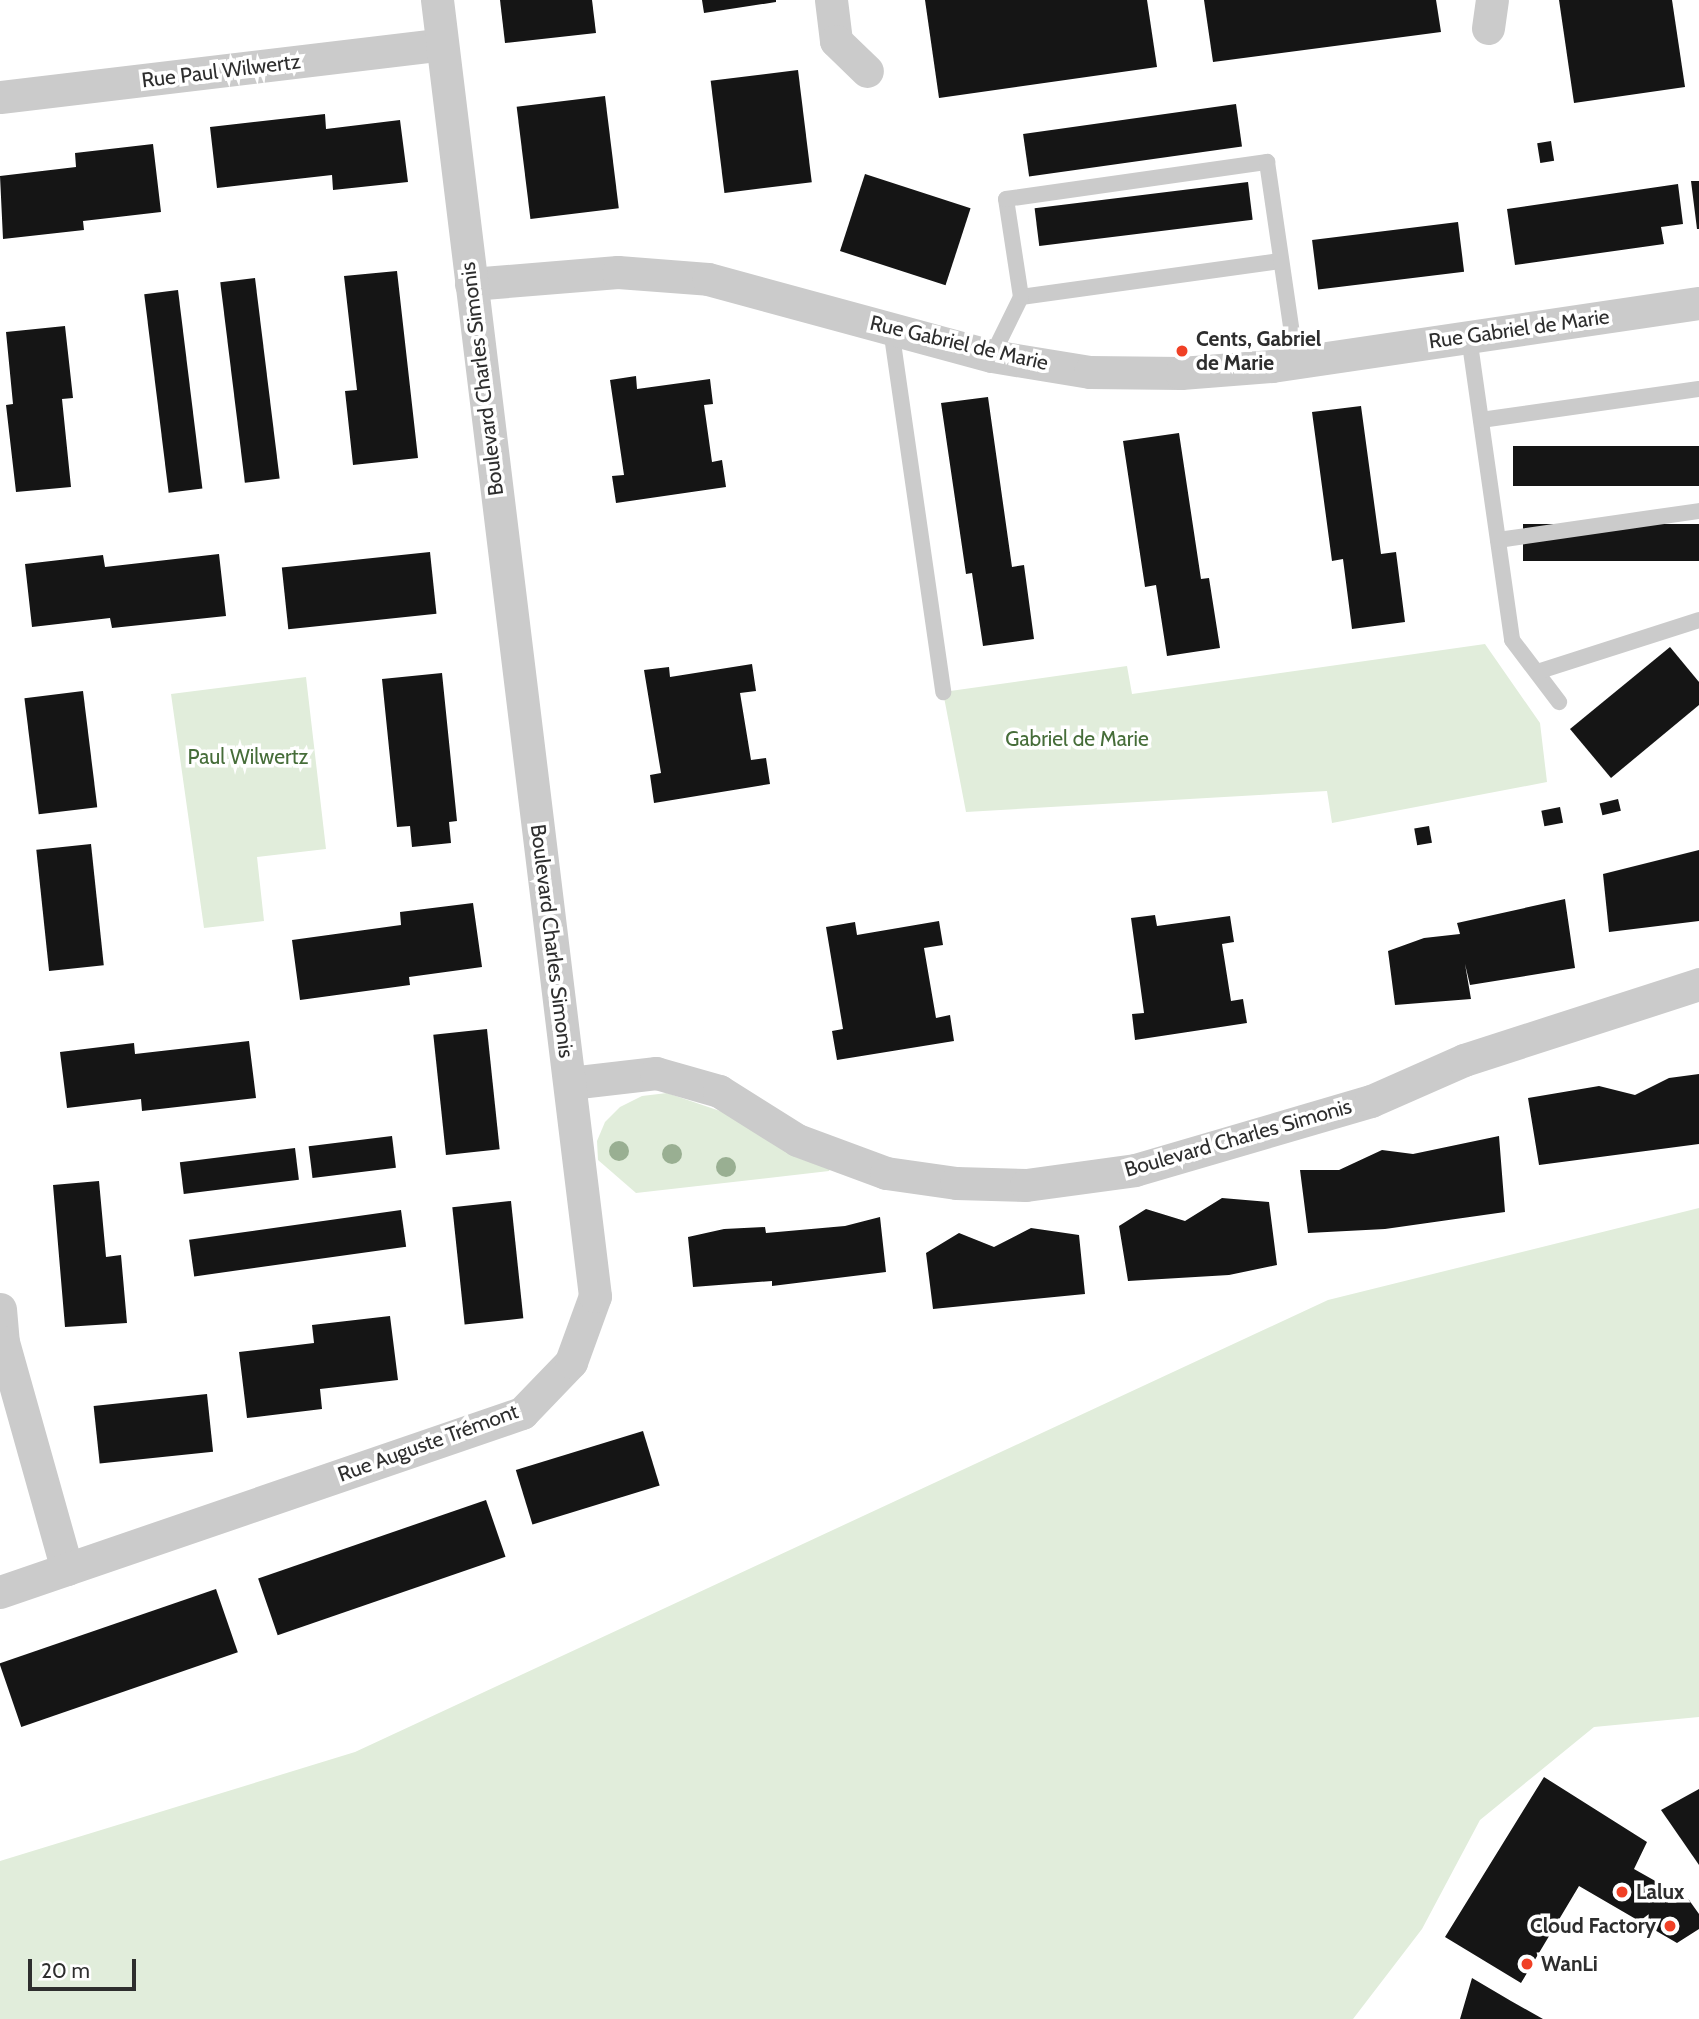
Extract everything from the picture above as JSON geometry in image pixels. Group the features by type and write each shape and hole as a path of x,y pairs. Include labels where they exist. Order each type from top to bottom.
{"street":[{"name":"Boulevard Charles Simonis","path":"437,0 570,1083 656,1073 719,1091 797,1140 886,1173 956,1183 1026,1185 1135,1170 1371,1101 1464,1060 1699,984"},
{"path":"831,0 836,41 866,71"},
{"name":"Rue Paul Wilwertz","path":"0,97 442,44"},
{"name":"Rue Gabriel de Marie","path":"471,284 618,272 708,279 992,356 1103,372 1181,373 1296,362 1699,303"},
{"name":"Rue Auguste Trémont","path":"0,1592 522,1413 571,1362 595,1296 570,1083"},
{"path":"0,1309 3,1342 67,1569"}],"lane":[{"path":"992,356 1021,297 1006,199 1267,162 1296,362"},
{"path":"1021,297 1281,261"},
{"path":"891,329 943,692"},
{"path":"1469,337 1512,640 1559,702"},
{"path":"1481,420 1699,389"},
{"path":"1498,540 1699,511"},
{"path":"1537,672 1699,620"}],"green space":[{"name":"Gabriel de Marie","path":"1485,644 1540,723 1547,782 1332,823 1327,791 966,812 943,692 1127,666 1132,694"},
{"name":"Paul Wilwertz","path":"306,677 326,849 257,857 264,921 204,928 171,694"},
{"path":"667,1093 723,1112 831,1167 829,1171 636,1193 598,1160 597,1141 605,1122 620,1107 642,1096"},
{"path":"1699,1208 1699,1717 1594,1727 1480,1820 1422,1929 1353,2019 0,2019 0,1861 355,1752 1328,1300"}],"building":[{"path":"500,0 592,0 596,33 505,43"},
{"path":"702,0 776,0 776,2 704,13"},
{"path":"925,0 1147,0 1157,67 939,98"},
{"path":"1204,0 1436,0 1441,32 1213,62"},
{"path":"1559,0 1672,0 1685,87 1574,103"},
{"path":"798,70 812,182 724,193 711,81"},
{"path":"605,96 619,208 530,219 517,107"},
{"path":"1236,104 1242,147 1029,177 1023,134"},
{"path":"325,114 326,129 400,120 408,182 333,190 332,175 217,188 210,127"},
{"path":"1551,141 1554,161 1540,163 1537,143"},
{"path":"153,144 161,212 83,221 84,230 3,239 0,176 76,167 75,153"},
{"path":"865,174 971,208 946,285 840,251"},
{"path":"1691,181 1699,181 1699,229 1697,229"},
{"path":"1248,182 1253,220 1039,246 1035,208"},
{"path":"1678,184 1683,224 1661,227 1664,244 1515,265 1507,209"},
{"path":"1458,222 1464,272 1318,290 1312,240"},
{"path":"397,271 418,458 353,465 345,391 357,390 344,276"},
{"path":"255,278 280,478 245,483 220,282"},
{"path":"178,290 202,489 169,493 144,294"},
{"path":"65,326 73,398 62,399 71,487 16,492 6,405 13,404 6,332"},
{"path":"636,376 637,389 710,379 713,404 704,405 712,462 722,460 726,487 616,503 612,476 624,475 610,380"},
{"path":"988,397 1012,567 1024,565 1034,639 983,646 972,573 966,574 941,403"},
{"path":"1361,406 1381,554 1396,552 1405,622 1352,629 1343,559 1332,561 1312,412"},
{"path":"1179,433 1201,579 1209,578 1220,648 1167,656 1156,585 1145,587 1123,441"},
{"path":"1513,446 1699,446 1699,486 1513,486"},
{"path":"1523,524 1699,524 1699,561 1523,561"},
{"path":"430,552 436,614 288,629 282,568"},
{"path":"219,554 226,616 112,628 110,618 32,627 25,564 103,555 105,567"},
{"path":"1670,647 1699,682 1699,705 1611,778 1570,729"},
{"path":"752,664 756,691 740,693 751,760 766,758 770,784 654,803 650,775 661,773 644,670 669,667 670,677"},
{"path":"442,673 457,821 449,822 451,843 412,847 410,826 397,827 382,679"},
{"path":"83,691 97,807 39,814 24,698"},
{"path":"1618,799 1621,811 1602,815 1600,804"},
{"path":"1560,807 1563,823 1544,826 1541,811"},
{"path":"1429,826 1432,843 1417,845 1414,829"},
{"path":"91,844 104,965 49,971 36,850"},
{"path":"1699,850 1699,921 1609,932 1603,874"},
{"path":"1565,899 1575,968 1470,985 1465,964 1471,999 1395,1005 1388,951 1424,938 1460,934 1457,923"},
{"path":"473,903 482,967 409,977 410,985 300,1000 292,940 401,925 400,912"},
{"path":"1155,915 1157,926 1230,916 1234,942 1222,944 1231,1001 1243,999 1247,1023 1135,1040 1132,1014 1144,1013 1131,918"},
{"path":"939,921 943,945 924,948 936,1018 950,1015 954,1041 837,1060 832,1031 843,1029 826,927 855,922 857,935"},
{"path":"487,1029 500,1149 446,1155 433,1035"},
{"path":"249,1041 256,1098 142,1111 141,1099 67,1108 60,1052 134,1043 135,1054"},
{"path":"1699,1074 1699,1144 1539,1165 1528,1098 1599,1086 1635,1095 1669,1078"},
{"path":"392,1136 396,1168 313,1178 309,1146"},
{"path":"1499,1136 1505,1212 1385,1229 1308,1233 1300,1170 1339,1170 1382,1150 1413,1154"},
{"path":"295,1148 299,1180 184,1194 180,1162"},
{"path":"99,1181 106,1257 121,1255 127,1323 65,1327 53,1185"},
{"path":"1222,1198 1269,1202 1277,1265 1229,1275 1128,1281 1119,1226 1146,1209 1185,1221"},
{"path":"511,1201 523,1318 465,1325 452,1207"},
{"path":"401,1210 406,1247 194,1276 189,1240"},
{"path":"880,1217 886,1272 772,1286 772,1281 693,1287 688,1237 724,1229 765,1227 766,1233 845,1226"},
{"path":"1031,1228 1079,1235 1085,1294 933,1309 926,1253 959,1233 994,1247"},
{"path":"390,1316 398,1380 320,1389 322,1409 247,1418 239,1352 314,1343 312,1325"},
{"path":"207,1394 213,1452 100,1464 94,1406"},
{"path":"643,1431 660,1486 532,1524 516,1470"},
{"path":"486,1500 506,1557 278,1635 258,1578"},
{"path":"216,1589 238,1652 21,1727 0,1663"},
{"path":"1544,1777 1647,1842 1634,1869 1689,1900 1699,1914 1699,1929 1677,1943 1579,1886 1521,1983 1445,1937"},
{"path":"1699,1789 1699,1865 1661,1810"},
{"path":"1472,1978 1511,2001 1543,2019 1460,2019"}],"place":[{"name":"Cents, Gabriel de Marie","path":"1182,351"},
{"name":"Lalux","path":"1622,1892"},
{"name":"Cloud Factory","path":"1670,1926"},
{"name":"WanLi","path":"1527,1964"}]}
